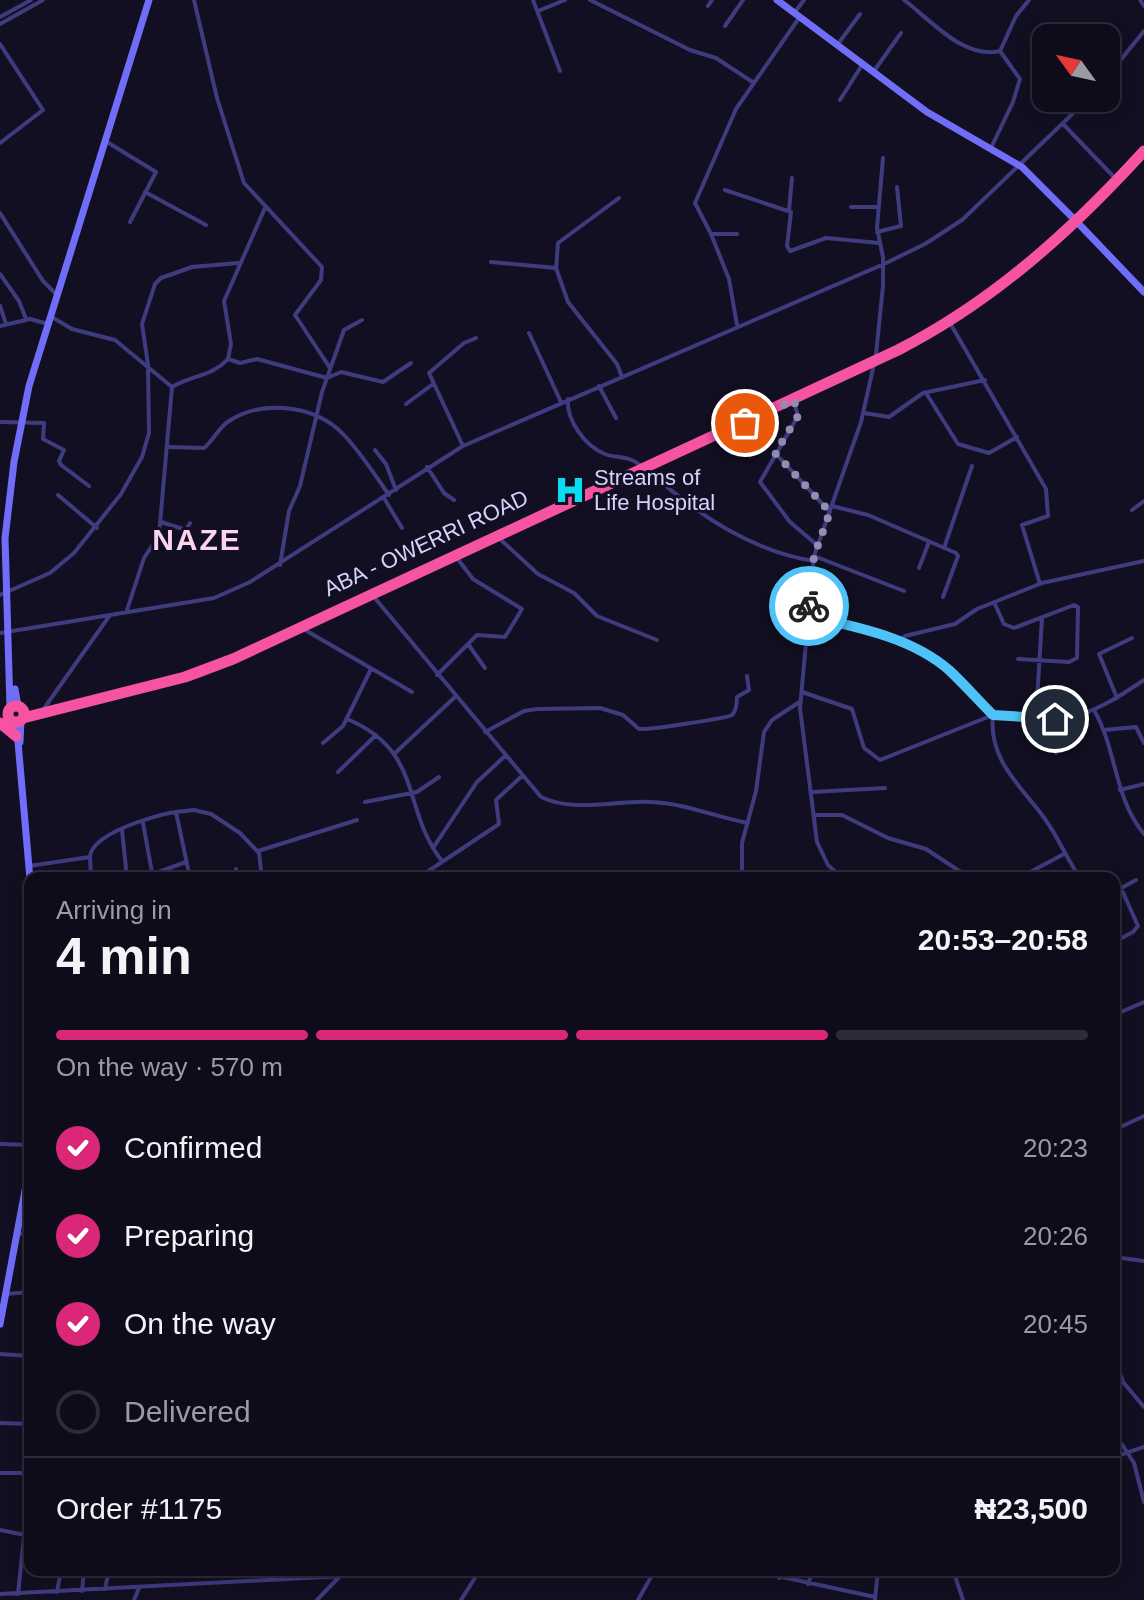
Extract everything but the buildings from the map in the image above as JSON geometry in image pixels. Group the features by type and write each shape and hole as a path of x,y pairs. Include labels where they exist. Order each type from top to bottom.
{"highway":[{"name":"ABA - OWERRI ROAD","path":"14,720 203,671 303,629 643,466 794,400 949,321 1002,285 1074,219 1144,142"},
{"name":"ABA - OWERRI ROAD","path":"110,696 131,685 213,660 275,635 876,358 992,285 1074,219 1112,175 1144,151"}],"main road":[{"path":"29,872 4,632 8,498 21,422 56,294 149,0"},
{"path":"777,0 937,120 1022,167 1144,292"},
{"path":"0,1324 24,1204"}],"street":[{"path":"0,17 31,0"},
{"path":"0,24 43,0"},
{"path":"194,0 217,98 244,183 322,267 321,280 299,305 295,320 331,366 341,372 387,382 411,363"},
{"path":"533,0 560,71"},
{"path":"538,11 565,0"},
{"path":"590,0 690,50 716,58 754,83"},
{"path":"708,6 712,0"},
{"path":"725,26 743,0"},
{"path":"737,325 729,279 695,203 736,109 804,0"},
{"path":"904,0 964,47 987,54 1000,51"},
{"path":"990,150 1013,102 1020,79 1001,58 1000,51 1016,16 1029,0"},
{"path":"1140,0 1144,6"},
{"path":"838,44 860,14"},
{"path":"1120,61 1144,31"},
{"path":"874,71 901,33"},
{"path":"0,44 43,110 0,143"},
{"path":"840,100 863,62"},
{"path":"4,632 214,598 280,565 463,446 884,264 945,233 1022,167 1076,112"},
{"path":"1064,124 1112,175"},
{"path":"105,141 154,169 130,222"},
{"path":"837,872 822,856 801,730 801,701 817,545 864,413 876,358 884,264 877,232 883,158"},
{"path":"792,178 787,246 790,251 826,238 879,243"},
{"path":"877,232 901,226 897,187"},
{"path":"725,190 789,210"},
{"path":"145,192 206,225"},
{"path":"619,198 558,243 556,270 568,302 617,364 622,377"},
{"path":"172,387 187,379 203,377 228,359 231,344 223,310 238,263 265,207"},
{"path":"851,207 877,207"},
{"path":"0,213 43,281 56,294"},
{"path":"711,234 737,234"},
{"path":"491,262 556,270"},
{"path":"3,594 61,566 97,528 146,449 148,365 142,324 155,284 161,278 192,267 238,263"},
{"path":"0,274 19,301 26,319"},
{"path":"0,306 3,325 26,319 49,320 115,340 172,387"},
{"path":"280,565 286,522 300,486 331,366 346,327 362,320"},
{"path":"949,321 1046,489 1048,516 1026,521 1022,528 1040,584"},
{"path":"529,333 561,402"},
{"path":"463,446 433,384 431,370 464,343 476,338"},
{"path":"228,359 240,363 257,359 327,378 341,372"},
{"path":"864,413 889,417 926,393 985,380"},
{"path":"406,404 433,384"},
{"path":"599,386 616,418"},
{"path":"127,610 144,558 157,542 169,447 172,387"},
{"path":"926,393 958,444 989,453 1018,436"},
{"path":"568,399 569,413 591,445 603,454 633,459 677,494 764,550 814,559 904,591"},
{"path":"794,400 798,416 760,482 790,522 817,545"},
{"path":"169,447 204,448 223,425 253,409 281,407 316,417 343,433 387,496 402,528"},
{"path":"0,422 46,424 43,439 64,450 59,461 61,465 89,486"},
{"path":"375,450 386,464 396,490"},
{"path":"775,453 831,509 868,515 958,556 943,597"},
{"path":"944,548 972,466"},
{"path":"427,467 444,493 454,500"},
{"path":"58,495 97,528"},
{"path":"1132,510 1144,501"},
{"path":"161,522 185,530 190,523"},
{"path":"498,537 538,574 574,593 597,616 657,640"},
{"path":"919,568 929,542"},
{"path":"437,675 480,634 502,639 522,609 473,579 455,556"},
{"path":"898,642 905,636 955,624 994,602 1040,584 1144,561"},
{"path":"372,596 534,793 551,802 603,806 650,802 748,823"},
{"path":"994,602 1004,624 1010,627 1076,605 1080,621 1077,658 1069,662 1018,659"},
{"path":"51,708 111,614"},
{"path":"809,616 881,634 947,668 993,715 994,748 1023,795 1046,820 1076,872"},
{"path":"1036,718 1042,618"},
{"path":"303,629 412,692"},
{"path":"1117,698 1099,657 1132,638"},
{"path":"468,644 485,668"},
{"path":"323,743 341,729 371,669"},
{"path":"485,732 530,710 600,708 623,715 639,729 657,730 712,717 730,717 734,713 737,697 749,690 747,676"},
{"path":"802,692 852,709 864,748 880,760 993,715 1072,718 1094,712 1144,680"},
{"path":"1070,694 1072,718"},
{"path":"394,754 455,697"},
{"path":"741,872 740,862 764,732 772,720 801,701"},
{"path":"1094,712 1104,730 1120,790 1144,834"},
{"path":"1051,718 1056,753"},
{"path":"347,719 376,735 394,754 414,793 424,834 442,861"},
{"path":"1104,730 1136,727 1144,743"},
{"path":"338,772 376,735"},
{"path":"433,849 477,782 505,756"},
{"path":"426,872 499,824 496,800 522,776"},
{"path":"365,802 414,793 439,777"},
{"path":"1120,790 1144,784"},
{"path":"812,792 885,788"},
{"path":"91,872 91,849 97,840 176,812 194,810 211,814 258,851 261,872"},
{"path":"176,812 188,872"},
{"path":"814,815 842,815 888,838 931,852 961,872"},
{"path":"258,851 357,820"},
{"path":"143,823 152,872"},
{"path":"122,830 126,872"},
{"path":"1030,872 1064,854"},
{"path":"29,866 90,857"},
{"path":"162,872 186,862"},
{"path":"1120,939 1138,926 1121,888 1136,880"},
{"path":"1120,1012 1144,1002"},
{"path":"1120,1127 1144,1116"},
{"path":"0,1144 24,1145"},
{"path":"19,1234 24,1234"},
{"path":"1120,1258 1144,1261"},
{"path":"6,1294 24,1292"},
{"path":"0,1354 24,1356"},
{"path":"1120,1380 1144,1407"},
{"path":"0,1423 24,1424"},
{"path":"1120,1440 1129,1452 1144,1502"},
{"path":"1120,1455 1144,1447"},
{"path":"0,1473 24,1473"},
{"path":"0,1530 24,1535"},
{"path":"18,1594 24,1555"},
{"path":"57,1592 60,1576"},
{"path":"82,1591 83,1576"},
{"path":"105,1589 108,1576"},
{"path":"3,1596 343,1576"},
{"path":"317,1600 343,1576"},
{"path":"461,1600 476,1576"},
{"path":"638,1600 652,1576"},
{"path":"772,1576 875,1599 877,1576"},
{"path":"808,1584 811,1576"},
{"path":"955,1576 963,1600"},
{"path":"134,1600 139,1588"}],"way so far":[{"path":"745,423 794,400 798,416 775,453 830,512 814,556 809,606"}],"place":[{"name":"Streams of Life Hospital","path":"570,490"}],"district":[{"name":"NAZE","path":"197,539"}],"route":[{"path":"809,606 809,616 881,634 947,668 993,715 1055,719"}]}
